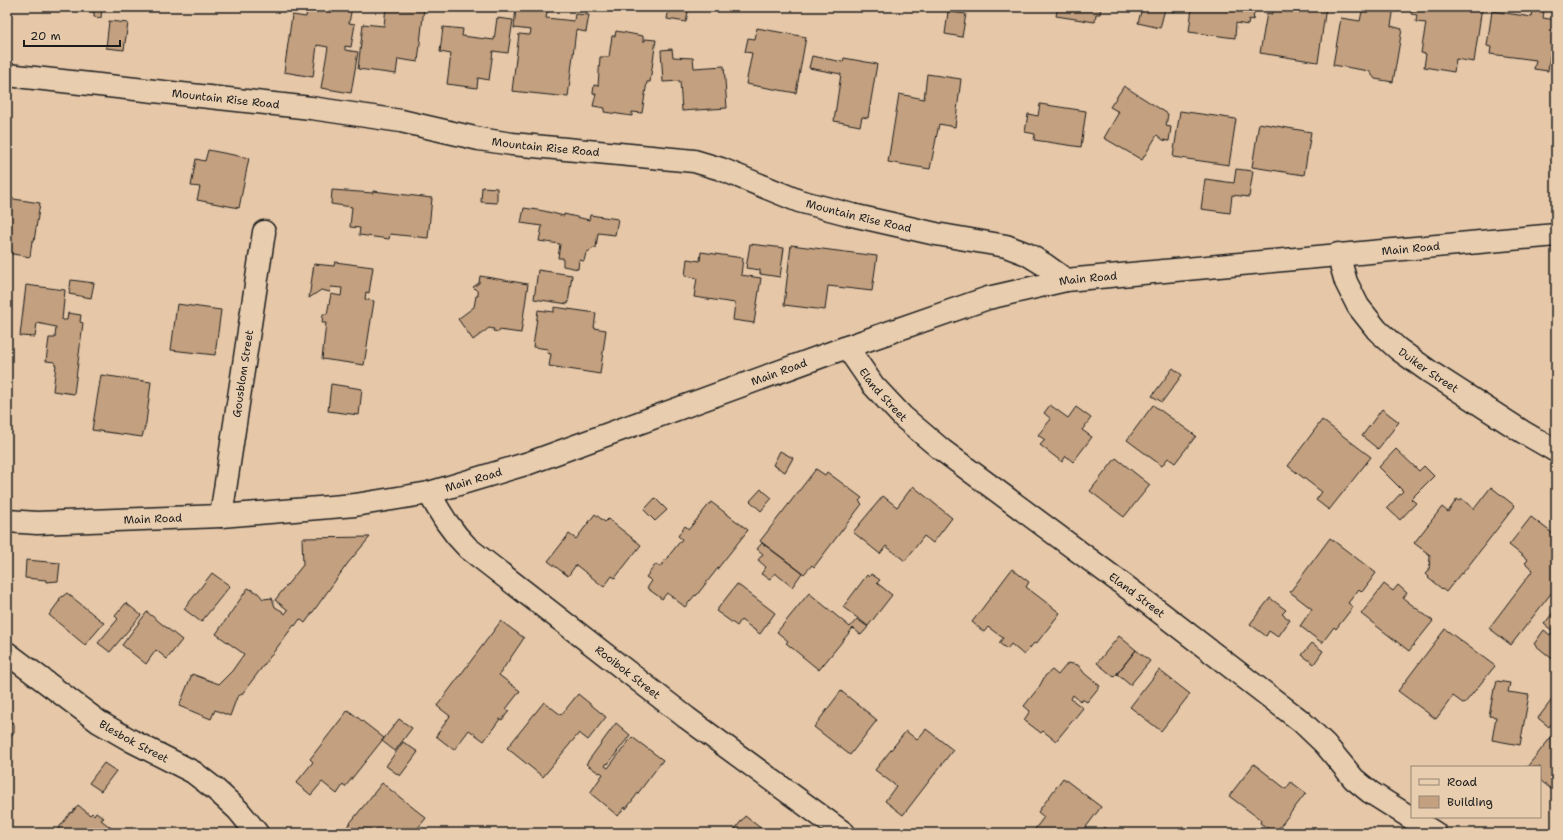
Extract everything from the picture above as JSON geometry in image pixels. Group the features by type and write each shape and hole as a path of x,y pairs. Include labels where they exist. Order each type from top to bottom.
{"street":[{"name":"Mountain Rise Road","path":"7,75 319,109 401,121 479,139 512,144 694,161 721,169 799,201 936,234 1006,246 1027,254 1066,280"},
{"name":"Gousblom Street","path":"221,516 264,232"},
{"name":"Main Road","path":"7,521 37,523 221,516 355,505 429,493 529,463 847,347 988,298 1066,280 1556,235"},
{"name":"Duiker Street","path":"1338,254 1346,282 1358,306 1377,330 1398,349 1430,372 1522,432 1556,450"},
{"name":"Eland Street","path":"847,347 873,385 903,417 942,450 1144,600 1301,721 1325,744 1354,779 1370,792 1411,818"},
{"name":"Rooibok Street","path":"429,493 444,520 455,535 468,548 687,718 844,833"},
{"name":"Blesbok Street","path":"7,653 99,722 132,741 193,772 215,789 238,810 257,833"},
{"name":"Eland Street","path":"1411,818 1435,833"}],"building":[{"path":"67,7 102,7 101,18 94,17 94,12"},
{"path":"307,7 352,7 349,23 355,24 351,47 345,46 345,50 358,52 351,93 321,88 328,47 317,45 313,77 284,72 292,15 306,17"},
{"path":"386,7 424,7 418,62 398,59 396,74 358,69 363,24 384,26"},
{"path":"516,7 548,7 546,18 574,21 575,14 589,15 586,32 576,30 568,97 512,91 519,34 530,35 531,30 514,28"},
{"path":"669,7 689,7 686,22 667,19"},
{"path":"1058,7 1101,7 1100,14 1096,14 1095,22 1056,16"},
{"path":"1141,7 1176,7 1175,12 1165,9 1160,28 1138,23"},
{"path":"1192,7 1255,7 1253,20 1249,19 1248,25 1236,23 1235,38 1189,32"},
{"path":"1273,7 1326,7 1318,62 1260,53 1267,13 1272,14"},
{"path":"1363,7 1394,7 1391,26 1402,29 1393,82 1375,79 1369,71 1333,65 1341,18 1360,21"},
{"path":"1412,7 1482,7 1474,62 1456,59 1454,72 1424,67 1426,54 1421,53 1426,23 1416,22 1417,15 1411,14"},
{"path":"1533,10 1544,11 1543,18 1556,20 1556,36 1553,56 1550,55 1548,71 1534,69 1536,60 1490,54 1491,47 1487,46 1492,11 1532,17"},
{"path":"948,12 966,14 962,37 945,34"},
{"path":"497,18 513,20 508,53 493,51 489,80 478,78 477,88 447,84 451,54 440,52 443,27 463,29 462,36 494,40"},
{"path":"109,21 128,23 124,50 106,48"},
{"path":"757,28 806,37 796,93 746,84 752,53 745,52 748,38 755,39"},
{"path":"616,31 643,36 643,41 645,41 645,39 656,40 650,82 647,82 642,113 632,112 632,116 604,112 605,108 593,106 596,94 593,93 594,85 598,86 600,57 609,57 612,36 615,36"},
{"path":"672,49 673,57 693,58 694,68 724,66 727,108 682,111 680,81 663,82 661,50"},
{"path":"812,56 843,62 844,58 877,64 868,118 862,117 860,126 834,121 841,74 809,68"},
{"path":"927,74 961,79 955,127 939,124 930,169 888,162 899,94 924,99"},
{"path":"1124,86 1168,114 1166,126 1171,127 1169,141 1163,140 1157,135 1142,160 1104,138 1119,112 1110,107"},
{"path":"1040,104 1086,111 1081,147 1034,140 1035,134 1025,132 1028,114 1038,116"},
{"path":"1180,111 1236,119 1229,165 1173,157"},
{"path":"1259,123 1311,132 1304,175 1252,167"},
{"path":"208,150 249,158 239,208 197,200 200,187 191,186 196,159 205,161"},
{"path":"1236,169 1253,171 1249,197 1232,195 1230,213 1201,209 1205,179 1234,183"},
{"path":"482,187 497,188 497,203 481,202"},
{"path":"332,190 373,193 373,191 432,198 428,238 390,234 389,239 359,235 360,228 350,227 352,207 331,204"},
{"path":"7,198 40,203 30,257 7,253"},
{"path":"524,208 564,216 564,214 589,220 590,215 618,219 615,235 598,233 596,248 586,253 584,261 579,260 578,269 563,266 563,258 558,258 560,244 539,241 542,226 521,223"},
{"path":"750,244 784,248 780,277 760,274 760,270 746,268"},
{"path":"791,245 877,256 872,291 828,286 825,310 784,305"},
{"path":"701,252 743,258 741,275 761,278 754,323 733,320 735,303 694,297 697,278 685,276 687,259 700,261"},
{"path":"335,262 373,267 369,293 366,292 365,299 374,301 364,365 322,359 326,323 322,323 323,314 327,314 331,294 341,296 342,288 331,287 330,292 321,290 309,298 314,264 334,266"},
{"path":"538,270 572,275 568,304 534,299"},
{"path":"480,276 528,284 521,333 499,330 499,332 493,331 494,329 489,328 473,340 458,319 474,307 478,292 473,287 479,283"},
{"path":"71,280 94,283 91,298 69,294"},
{"path":"26,285 65,290 62,320 67,320 68,313 81,315 80,322 83,323 74,394 53,391 56,365 55,362 46,361 49,338 55,338 56,327 37,323 35,337 20,336"},
{"path":"177,304 221,310 215,355 171,350"},
{"path":"554,307 596,313 594,328 606,330 600,374 549,366 551,354 547,353 548,349 533,347 538,310 554,312"},
{"path":"1173,368 1182,375 1162,402 1152,396"},
{"path":"101,375 151,382 146,423 142,437 92,430"},
{"path":"331,384 362,389 359,415 328,411"},
{"path":"1050,405 1068,418 1076,407 1091,418 1082,430 1092,437 1073,462 1066,456 1062,462 1040,445 1045,440 1038,435 1051,419 1044,413"},
{"path":"1153,405 1196,436 1175,463 1168,458 1162,466 1127,440"},
{"path":"1382,409 1399,422 1378,449 1362,436"},
{"path":"1322,420 1371,457 1329,510 1316,500 1322,492 1288,466"},
{"path":"1396,449 1419,471 1424,466 1434,476 1411,499 1416,503 1400,520 1387,508 1403,491 1379,467"},
{"path":"780,451 793,458 785,472 773,465"},
{"path":"1116,458 1150,485 1124,517 1090,491"},
{"path":"816,469 825,475 827,472 862,498 859,501 862,504 814,567 812,565 804,574 760,541"},
{"path":"913,486 952,518 933,543 924,536 905,561 886,546 880,554 853,532 883,496 897,507"},
{"path":"1491,487 1515,506 1462,574 1461,573 1446,592 1428,578 1429,577 1426,574 1429,571 1430,555 1414,543 1442,507 1448,512 1457,499 1460,501 1462,499 1474,509"},
{"path":"761,489 772,498 761,511 750,501"},
{"path":"655,498 667,510 655,521 644,510"},
{"path":"711,502 748,530 696,596 695,595 685,607 667,593 662,599 647,588 652,581 646,577 656,564 660,567 682,539 678,536 685,526 689,529"},
{"path":"595,514 605,522 608,519 641,545 615,578 612,576 604,587 576,565 568,576 548,561 569,534 576,539"},
{"path":"1531,517 1556,536 1556,587 1511,645 1489,628 1533,570 1525,563 1528,560 1509,545"},
{"path":"370,537 348,563 305,623 300,619 295,626 294,625 242,694 237,697 230,716 215,710 211,719 179,706 192,674 219,684 232,671 244,654 216,634 248,588 258,593 263,599 272,598 275,607 285,614 288,610 275,600 303,565 302,538"},
{"path":"1330,538 1376,573 1362,592 1359,589 1348,603 1353,607 1336,629 1334,627 1322,643 1300,626 1312,609 1290,592"},
{"path":"762,543 802,573 792,587 775,573 770,579 761,574 766,567 758,560 763,554 757,549"},
{"path":"26,560 60,563 58,581 46,582 46,580 25,578"},
{"path":"1012,569 1029,582 1026,587 1060,613 1036,644 1034,643 1024,655 1011,644 1007,649 999,643 1003,638 988,627 984,632 972,622"},
{"path":"212,573 230,586 201,622 184,609"},
{"path":"871,574 880,580 877,583 892,595 868,626 843,607 867,575 869,577"},
{"path":"737,584 775,613 760,634 741,620 737,626 716,611"},
{"path":"1384,584 1393,591 1398,585 1407,593 1403,598 1433,621 1409,651 1361,614"},
{"path":"67,593 104,623 85,645 49,615 60,600 59,599"},
{"path":"809,593 850,627 857,619 868,627 861,635 853,628 819,670 786,643 788,641 777,632"},
{"path":"1270,598 1286,610 1282,614 1290,620 1278,637 1269,631 1266,636 1250,624"},
{"path":"126,603 141,615 110,652 98,643 118,619 115,616"},
{"path":"1556,609 1556,662 1534,644 1544,630 1550,635 1553,631 1544,624"},
{"path":"147,612 182,640 167,659 156,650 146,664 122,645"},
{"path":"501,621 524,638 499,675 520,691 506,709 509,711 502,720 500,719 484,741 469,730 454,750 436,736 450,716 437,706"},
{"path":"1445,629 1495,666 1464,704 1453,696 1436,719 1398,691"},
{"path":"1119,636 1136,650 1114,677 1097,663"},
{"path":"1312,643 1323,651 1314,664 1302,655"},
{"path":"1136,650 1150,661 1130,685 1117,674"},
{"path":"1068,663 1078,665 1085,674 1100,686 1087,702 1082,699 1080,701 1073,695 1071,699 1083,708 1056,741 1043,731 1041,733 1024,720 1030,711 1024,706 1039,687 1045,676 1052,670 1058,675"},
{"path":"1159,670 1190,694 1161,731 1130,707"},
{"path":"1497,681 1510,683 1508,692 1529,695 1520,745 1492,740 1496,717 1489,716"},
{"path":"841,691 877,720 850,755 814,727"},
{"path":"578,694 606,717 588,740 579,733 543,777 507,748 544,702 561,715"},
{"path":"1554,697 1556,698 1556,718 1549,727 1538,718"},
{"path":"348,710 384,738 345,787 343,785 337,794 322,782 311,795 296,783 313,762 310,759"},
{"path":"7,719 14,724 14,732 7,742"},
{"path":"399,719 412,728 395,751 382,741"},
{"path":"616,723 630,735 605,766 608,768 632,737 663,760 626,809 625,807 618,816 590,793 603,774 586,764"},
{"path":"926,729 953,750 903,815 885,801 896,786 875,770 906,731 917,740"},
{"path":"1556,731 1556,793 1541,781 1541,766 1528,766"},
{"path":"403,742 418,752 400,776 386,766"},
{"path":"104,763 116,771 101,791 89,783"},
{"path":"1254,764 1286,789 1291,782 1306,793 1275,833 1260,823 1261,820 1229,796"},
{"path":"1063,778 1101,807 1083,831 1084,833 1032,833 1044,817 1038,812"},
{"path":"382,783 426,818 414,833 342,833"},
{"path":"78,805 90,815 92,813 94,815 96,812 104,818 101,820 118,833 55,833"},
{"path":"745,816 767,833 732,833"},
{"path":"1104,827 1112,833 1099,833"}]}
